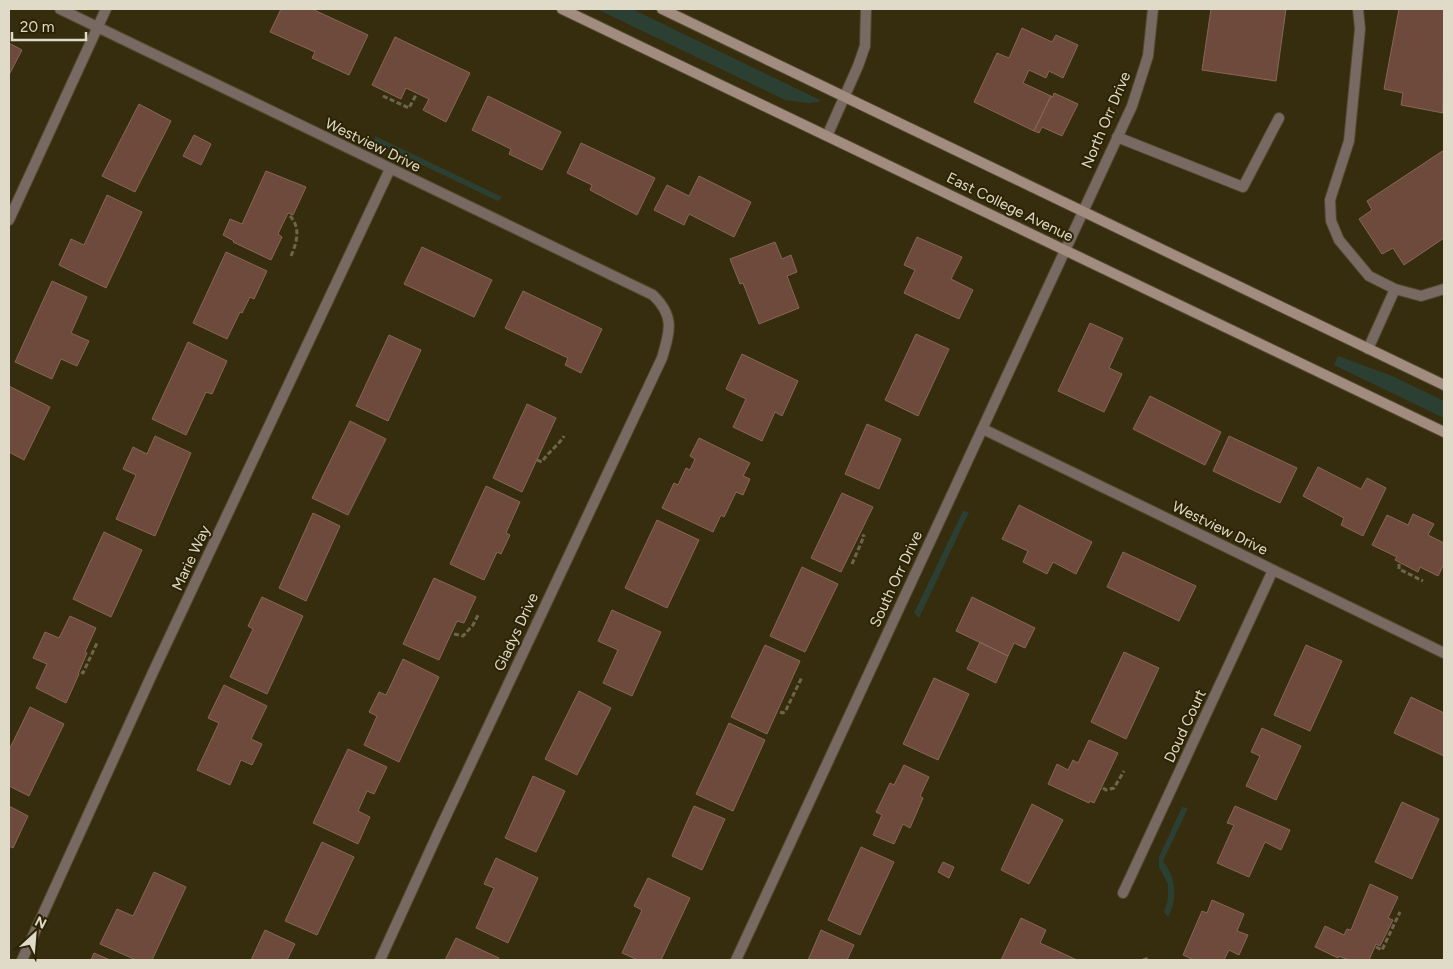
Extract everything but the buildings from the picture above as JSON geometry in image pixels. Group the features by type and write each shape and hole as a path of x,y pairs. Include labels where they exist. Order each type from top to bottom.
{"main road":[{"name":"East College Avenue","path":"562,9 1444,432"},
{"name":"East College Avenue","path":"662,9 1444,385"}],"street":[{"name":"Westview Drive","path":"60,9 653,295 663,305 667,314"},
{"path":"9,220 106,9"},
{"path":"827,136 865,46 866,9"},
{"name":"North Orr Drive","path":"1083,211 1132,106 1148,56 1153,9"},
{"path":"1358,9 1360,29 1349,141 1330,200 1330,221 1339,240 1369,276 1395,289 1421,296 1444,289"},
{"path":"1117,137 1243,187 1279,118"},
{"name":"Marie Way","path":"22,960 146,687 390,169"},
{"name":"South Orr Drive","path":"736,960 1083,211"},
{"path":"1368,349 1395,289"},
{"name":"Gladys Drive","path":"380,960 662,358 668,337 670,320 667,314"},
{"name":"Westview Drive","path":"983,429 1444,653"},
{"name":"Doud Court","path":"1123,894 1273,570"}],"path":[{"path":"383,96 409,108 416,95"},
{"path":"290,216 297,226 298,233 291,256"},
{"path":"537,460 542,462 564,436"},
{"path":"852,564 864,536 862,535"},
{"path":"1399,564 1399,569 1424,581"},
{"path":"454,634 463,636 479,613"},
{"path":"81,672 83,673 97,643"},
{"path":"780,712 785,712 802,677"},
{"path":"1103,788 1106,790 1114,788 1124,771"},
{"path":"1376,948 1382,950 1400,912"},
{"path":"1143,960 1149,958"}],"green space":[{"path":"597,9 632,9 820,100 819,102 809,103 785,100"},
{"path":"375,136 502,197 498,201 374,142"},
{"path":"1338,356 1392,376 1444,401 1444,418 1334,365"},
{"path":"963,511 969,512 919,618 914,613"},
{"path":"1182,807 1188,808 1163,861 1171,874 1174,888 1173,903 1168,917 1164,912 1168,899 1168,884 1159,867 1159,857"}]}
